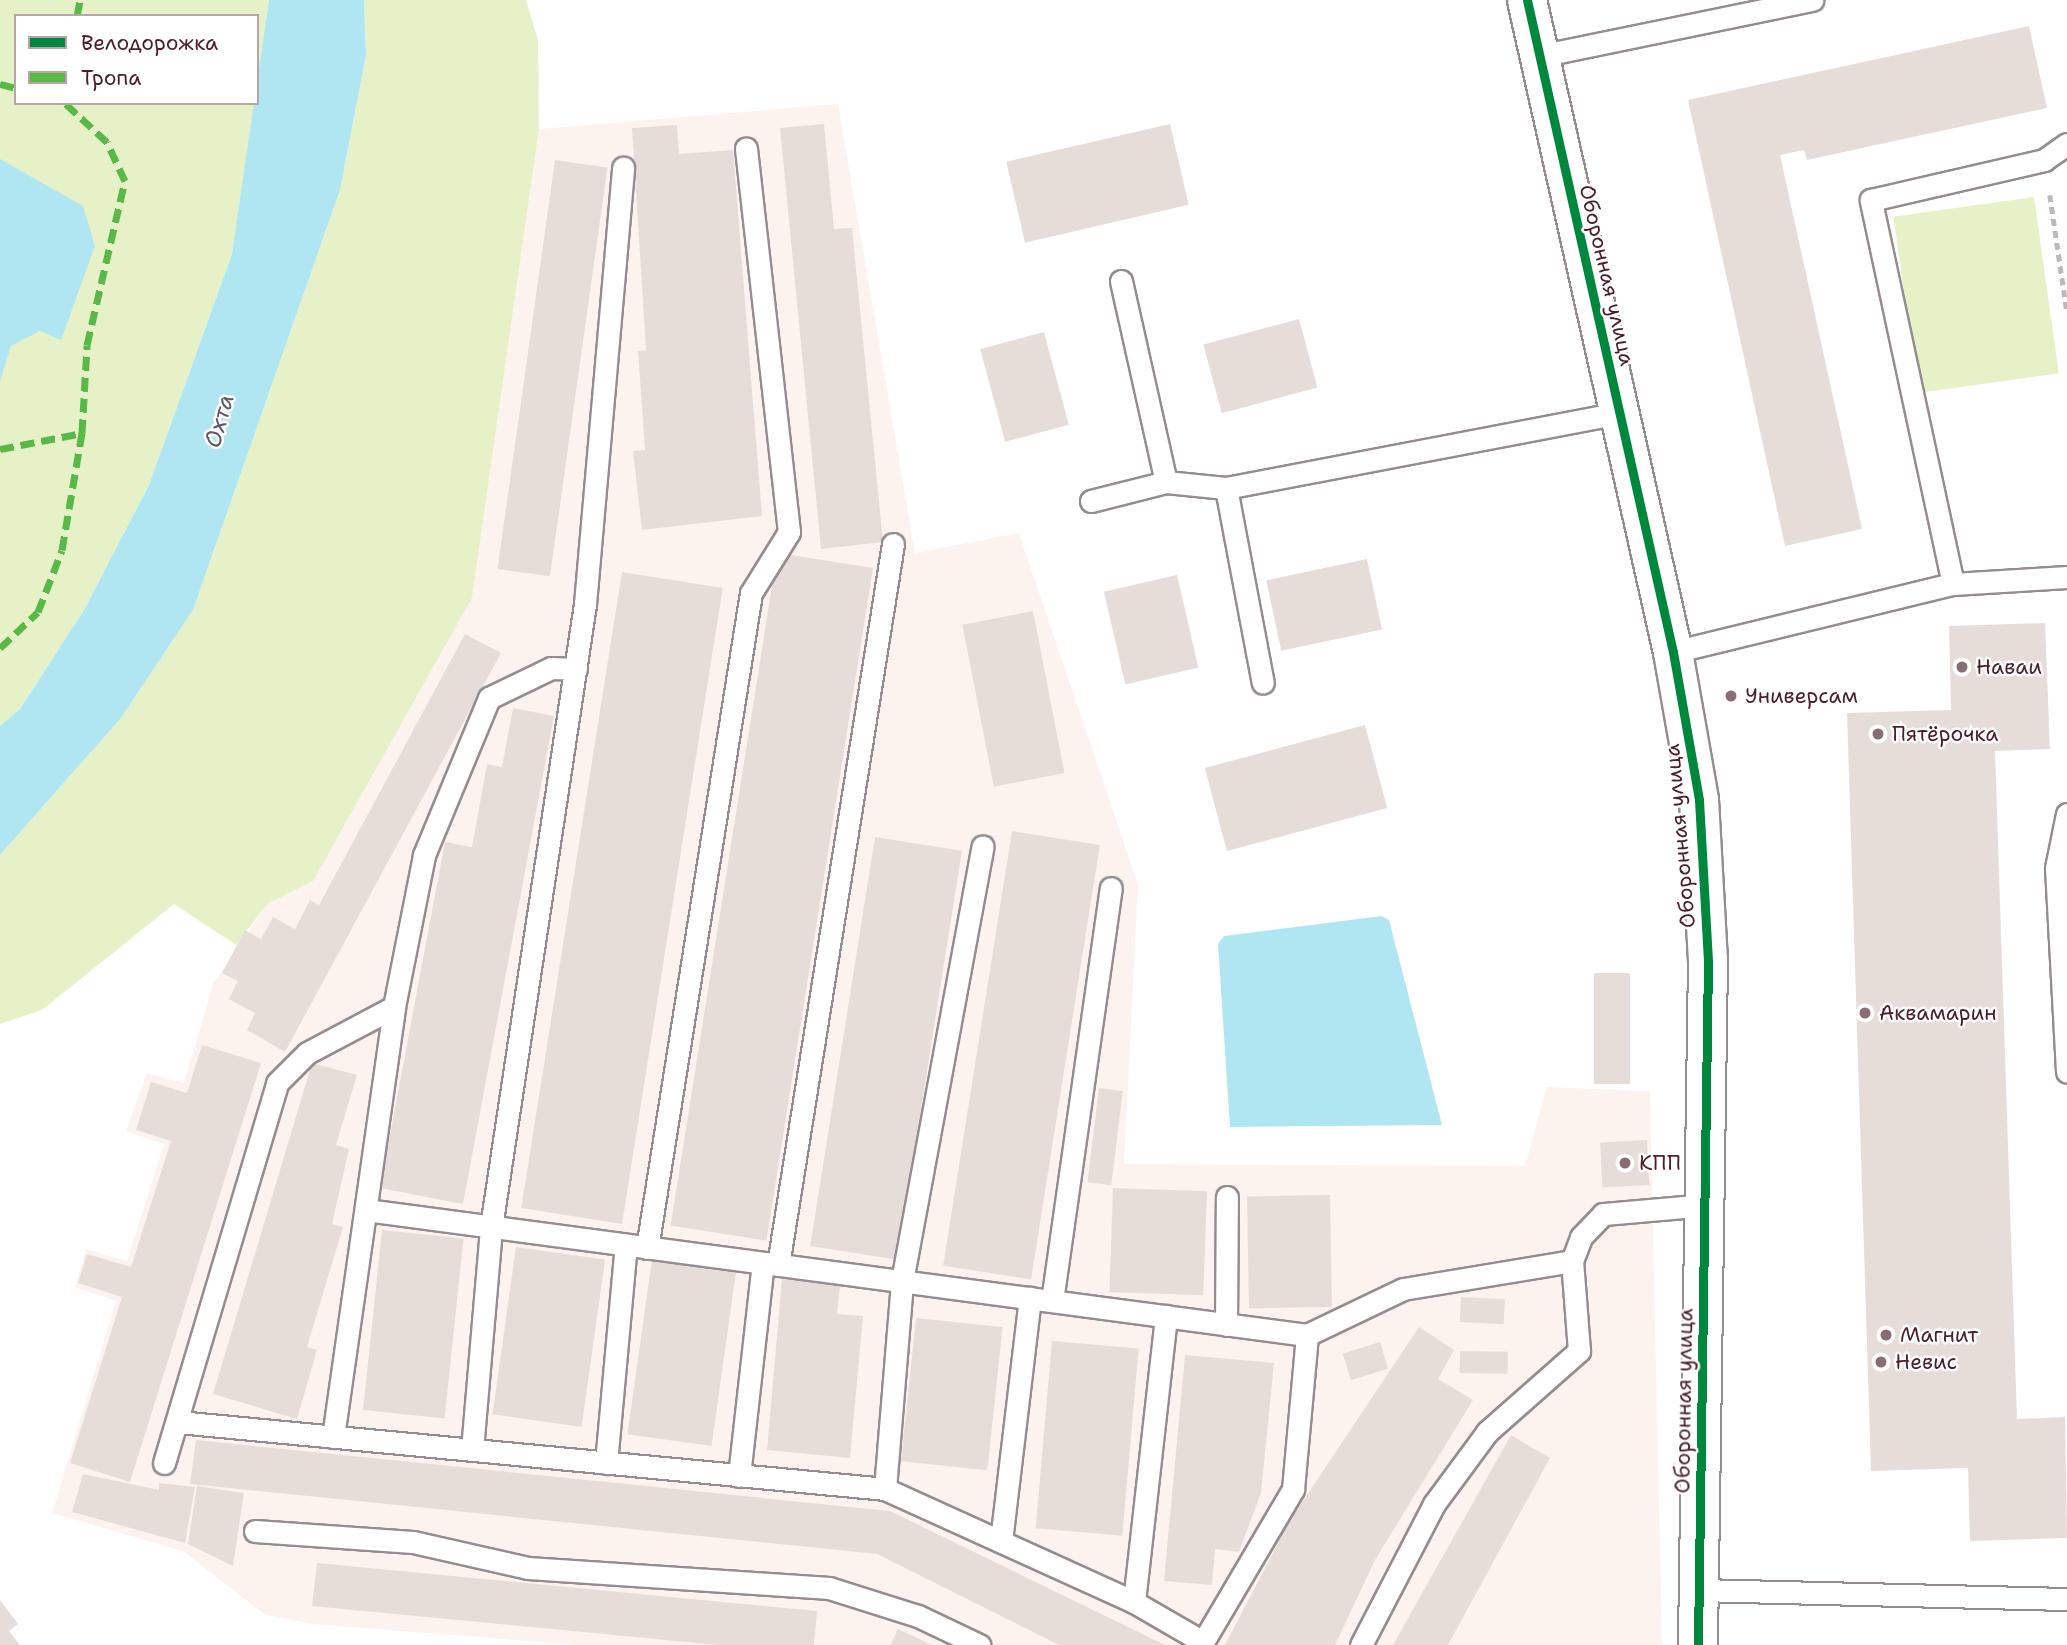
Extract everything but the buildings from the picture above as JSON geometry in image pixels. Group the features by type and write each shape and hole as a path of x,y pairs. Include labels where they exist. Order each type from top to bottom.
{"street":[{"name":"Оборонная улица","path":"1527,0 1673,652 1702,851 1708,960 1698,1645"}],"lane":[{"path":"1539,56 1779,3 1812,0"},
{"path":"1953,584 1871,200 2044,160 2067,144"},
{"path":"606,1463 636,1246 751,593 789,531 746,148"},
{"path":"472,1450 491,1227 576,668 623,169"},
{"path":"1121,281 1166,482"},
{"path":"1091,501 1166,482 1226,488 1620,414"},
{"path":"1226,488 1264,683"},
{"path":"740,1476 770,1264 892,544"},
{"path":"1673,652 1953,584 2067,577"},
{"path":"333,1437 394,1007 424,855 489,698 551,668 576,668"},
{"path":"2067,814 2056,868 2067,1072"},
{"path":"885,1489 902,1282 983,846"},
{"path":"1052,1301 1111,888"},
{"path":"164,1463 277,1083 307,1053 394,1007"},
{"path":"1226,1325 1227,1197"},
{"path":"1361,1645 1441,1494 1487,1432 1579,1351 1572,1261 1581,1237 1603,1214 1705,1205"},
{"path":"366,1210 1307,1335 1402,1289 1572,1261"},
{"path":"1001,1541 1030,1298"},
{"path":"1133,1602 1166,1316"},
{"path":"178,1422 885,1489 1133,1602 1203,1642 1293,1489 1307,1335"},
{"path":"255,1531 413,1542 528,1568 829,1588 918,1616 979,1645"},
{"path":"1698,1590 2067,1599"}],"path":[{"path":"2044,160 2067,312"}],"shaded area":[{"path":"838,104 915,553 1019,533 1138,885 1124,1164 1525,1166 1547,1087 1650,1091 1662,1645 579,1645 312,1624 264,1614 183,1551 52,1513 116,1301 75,1287 86,1249 127,1261 164,1144 126,1131 147,1073 184,1083 213,984 267,904 313,880 472,598 539,129"}],"green space":[{"path":"0,0 269,0 259,70 259,14 14,14 14,105 255,105 232,254 149,485 84,610 20,709 0,726"},
{"path":"364,0 526,0 538,40 539,129 472,598 313,881 267,904 236,945 174,904 42,1010 0,1024 0,855 121,718 193,610 340,190 366,55"},
{"path":"2034,197 2059,373 1918,393 1893,217"}],"water":[{"name":"Охта","path":"269,0 364,0 366,55 340,190 193,610 121,718 0,855 0,726 20,709 84,610 149,485 232,254 254,105 259,105 259,69"},
{"path":"0,159 83,206 95,246 61,340 40,331 11,346 0,381"},
{"path":"1382,916 1389,920 1442,1125 1230,1127 1218,944 1224,936"}],"marked path":[{"path":"77,14 80,0"},
{"path":"0,84 14,88"},
{"path":"0,648 38,612 62,550 82,433 87,345 125,181 107,142 67,105"},
{"path":"0,449 82,433"}],"cycle path":[{"path":"1527,0 1673,652 1699,800 1708,960 1698,1645"}],"place":[{"name":"Наваи","path":"1962,667"},
{"name":"Универсам","path":"1731,696"},
{"name":"Пятёрочка","path":"1878,734"},
{"name":"Аквамарин","path":"1865,1013"},
{"name":"КПП","path":"1625,1163"},
{"name":"Магнит","path":"1886,1335"},
{"name":"Невис","path":"1881,1362"}]}
